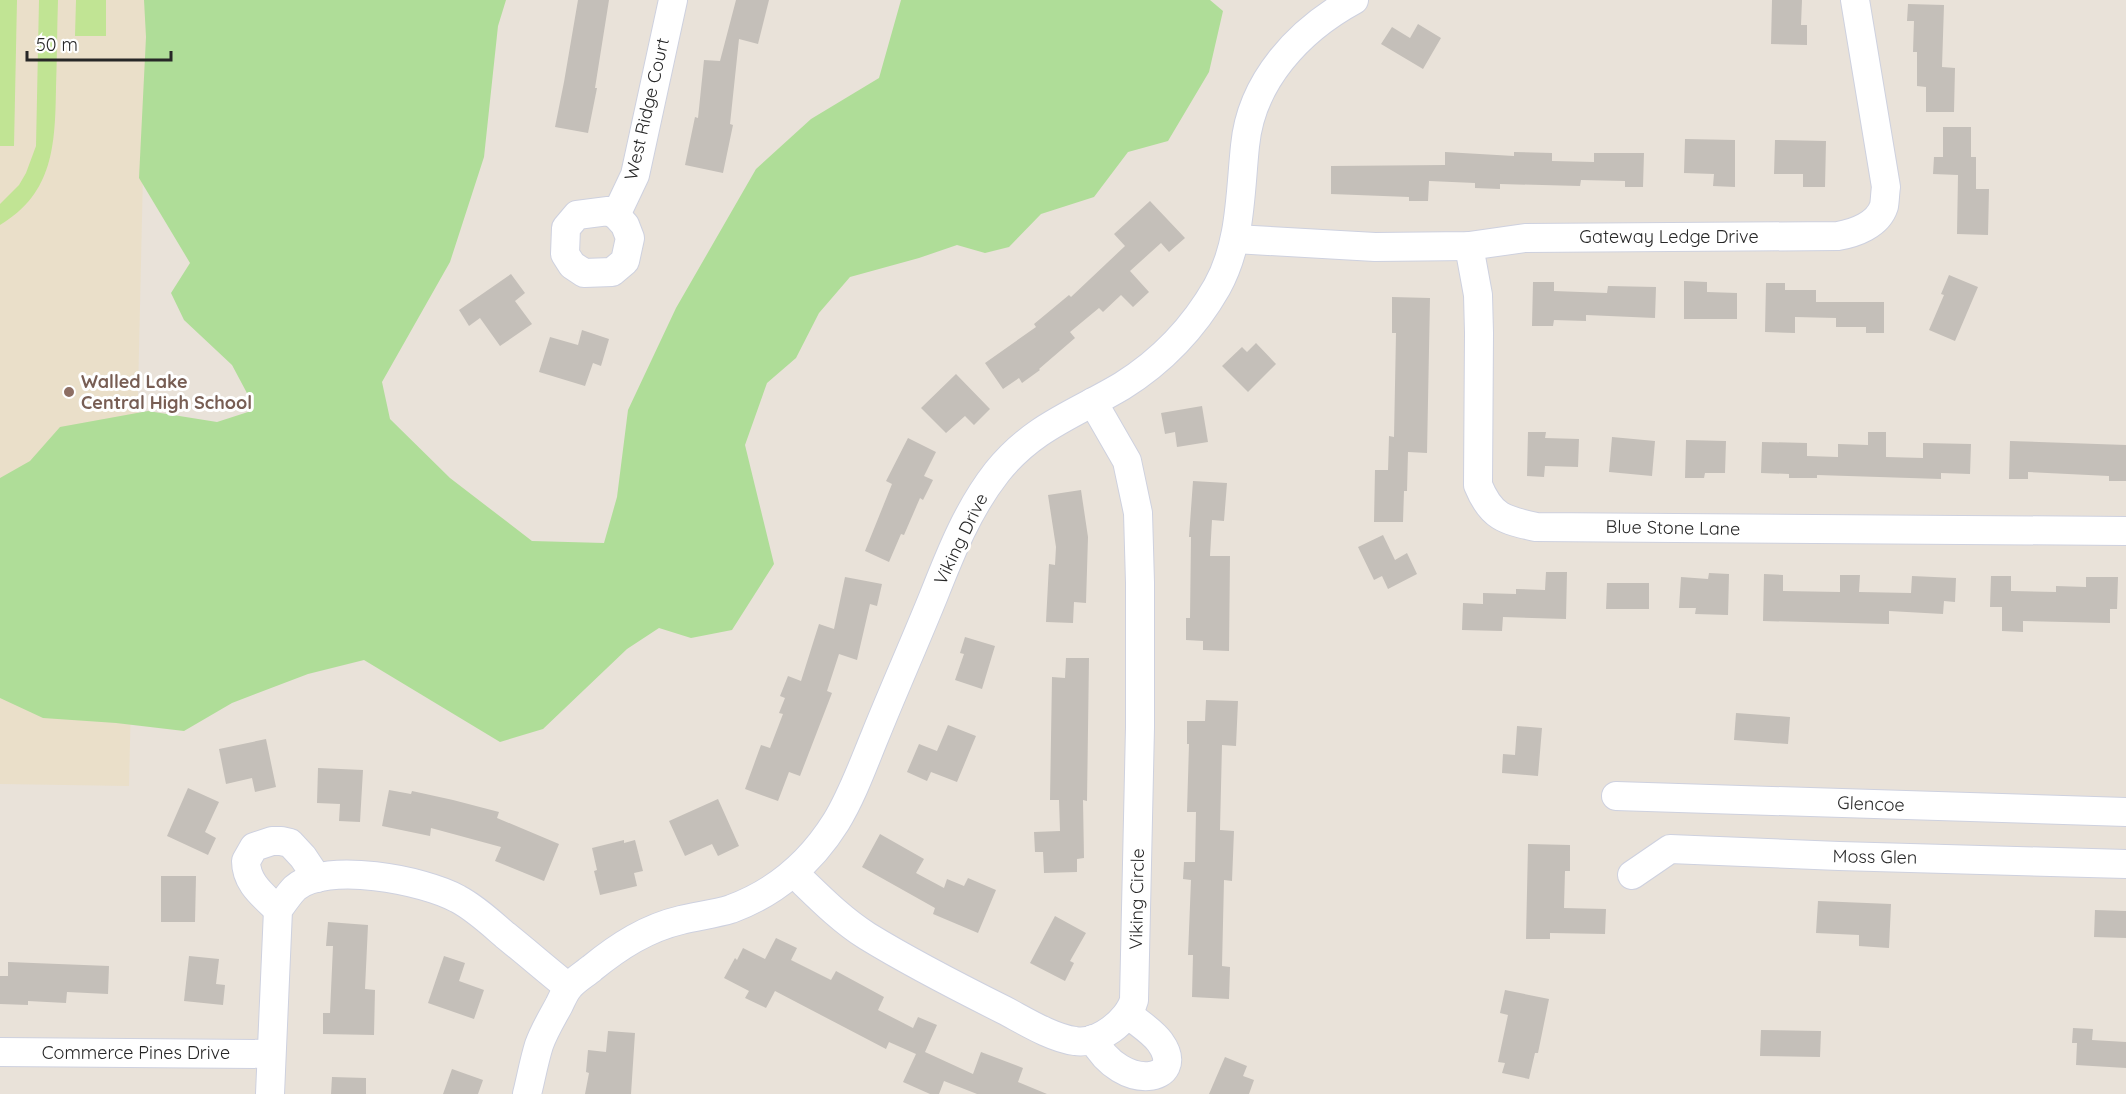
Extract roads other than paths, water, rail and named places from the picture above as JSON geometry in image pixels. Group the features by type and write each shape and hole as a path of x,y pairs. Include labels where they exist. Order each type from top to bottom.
{"street":[{"name":"West Ridge Court","path":"616,215 635,175 673,0"},
{"name":"Viking Drive","path":"568,987 626,942 643,933 680,920 728,910 755,898 794,873 809,858 838,818 953,546 979,498 1000,468 1029,440 1059,419 1121,386 1150,366 1183,337 1218,285 1235,239 1242,199 1245,141 1262,91 1275,67 1295,42 1329,15 1354,0"},
{"name":"Gateway Ledge Drive","path":"1235,239 1375,247 1469,246 1525,238 1838,237 1856,233 1873,222 1884,208 1886,187 1855,0"},
{"name":"Blue Stone Lane","path":"1469,246 1478,295 1478,485 1492,510 1507,521 1536,527 2126,531"},
{"name":"Viking Circle","path":"1093,402 1127,461 1138,513 1140,583 1138,846 1134,1000 1128,1014"},
{"name":"Glencoe","path":"1617,796 2126,812"},
{"path":"278,910 248,878 246,861 254,847 272,841 290,843 317,878"},
{"name":"Moss Glen","path":"1632,875 1670,849 2126,864"},
{"path":"794,873 830,907 866,935 1043,1030 1076,1042 1093,1039 1113,1029 1128,1014 1159,1041 1164,1050 1166,1064 1164,1075 1156,1086 1148,1090 1137,1092 1122,1087 1101,1060 1093,1039"},
{"path":"270,1094 278,910 296,887 317,878 361,874 423,885 458,898 568,987 540,1044 527,1094"},
{"name":"Commerce Pines Drive","path":"0,1052 271,1054"}],"place":[{"name":"Walled Lake Central High School","path":"69,392"}]}
